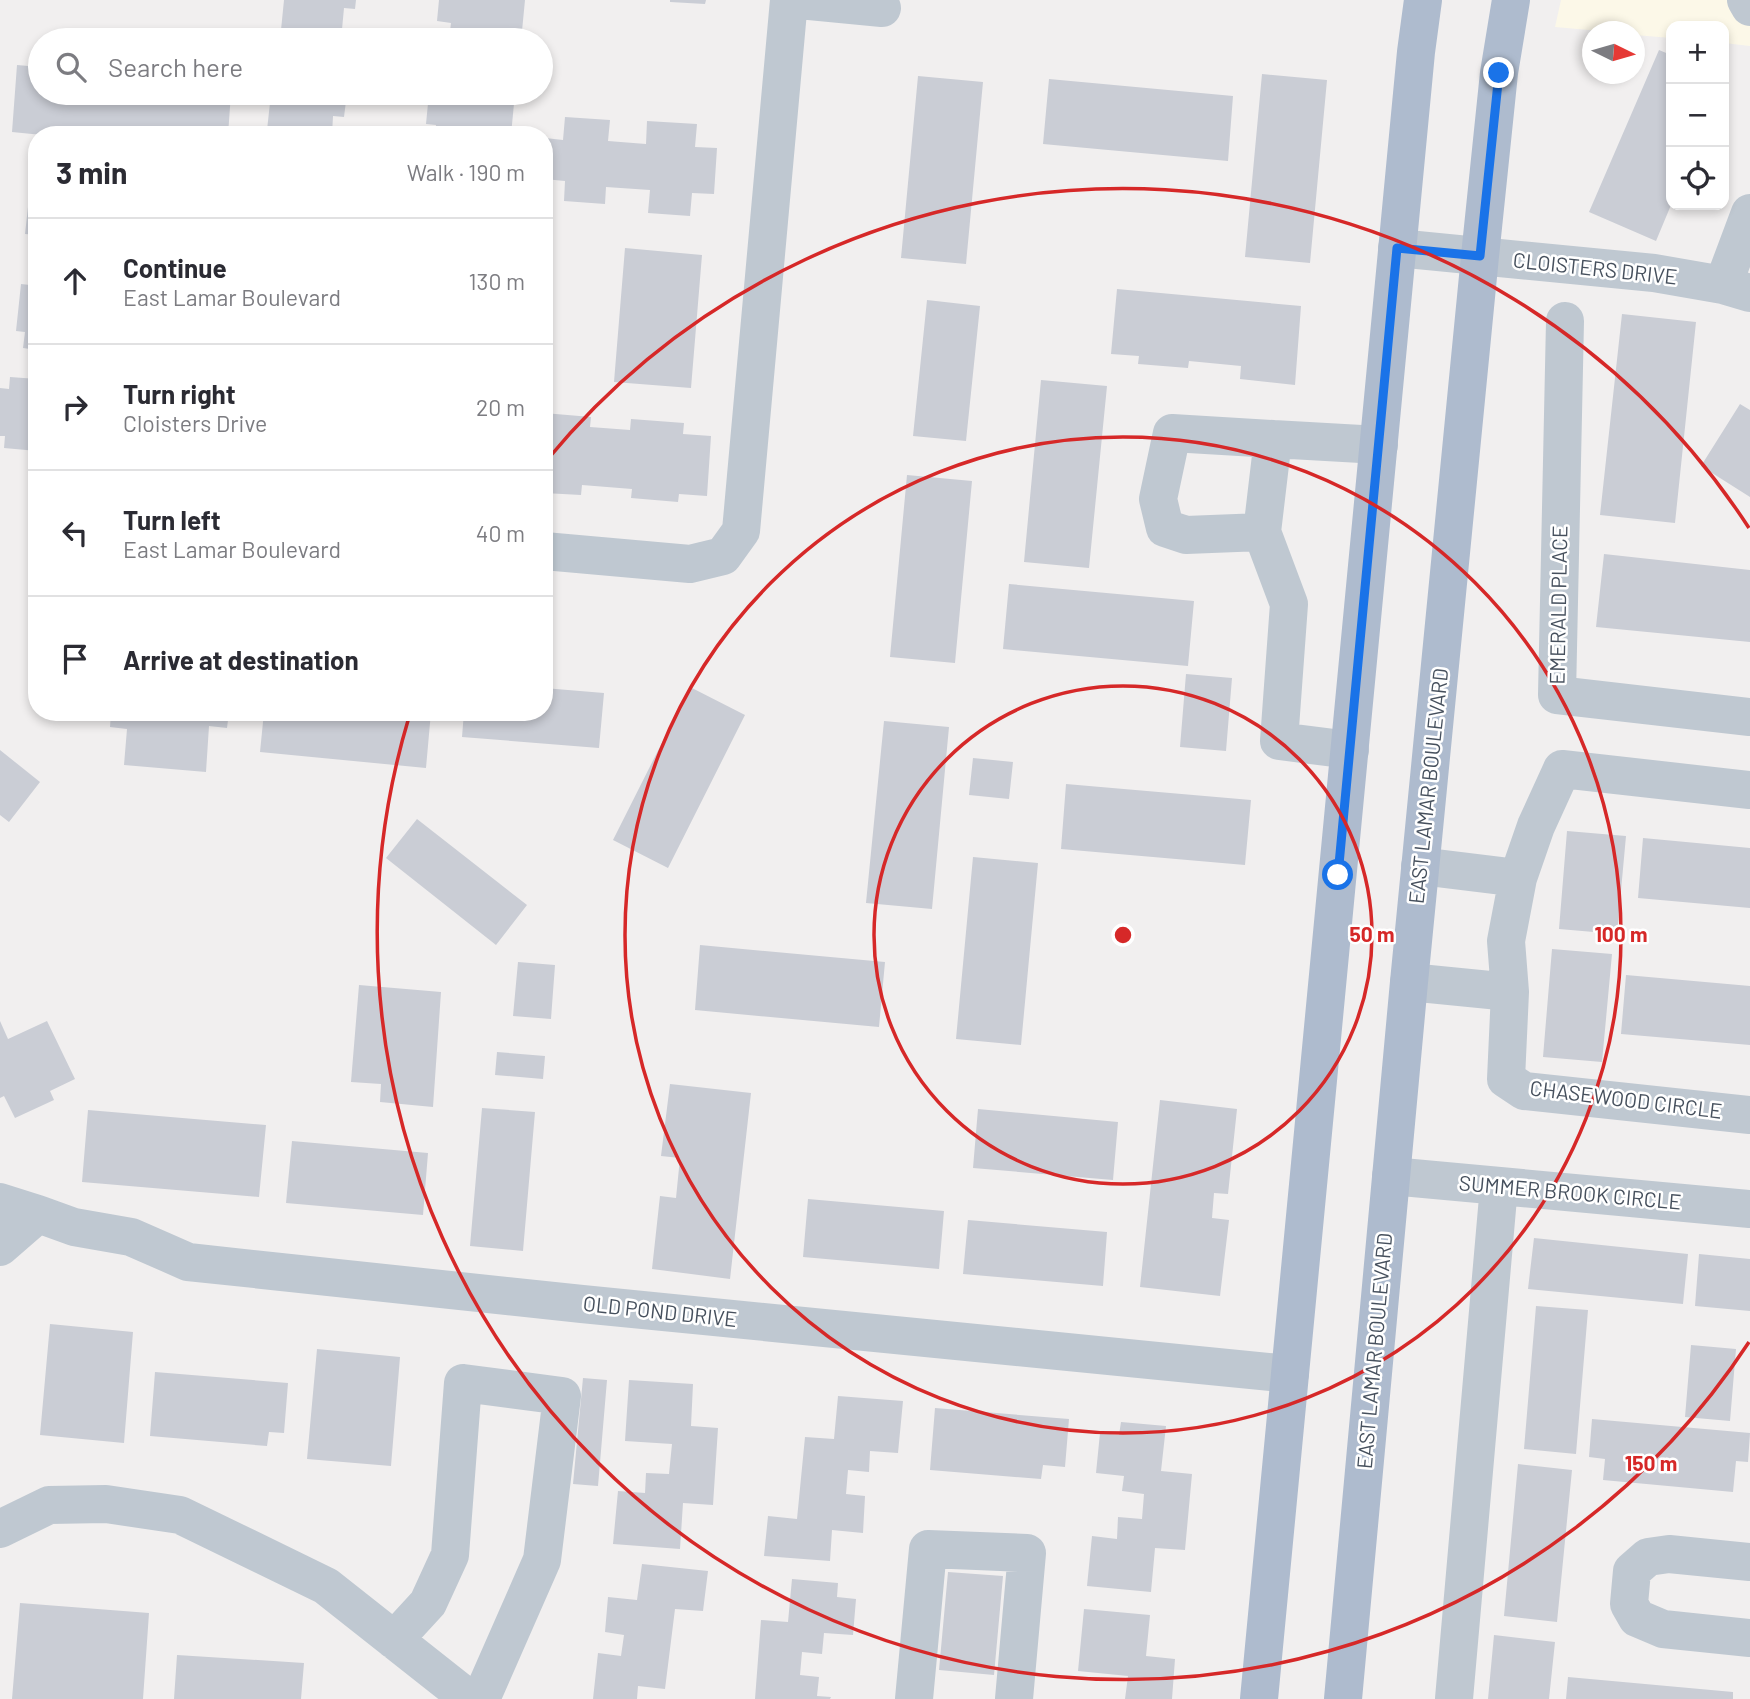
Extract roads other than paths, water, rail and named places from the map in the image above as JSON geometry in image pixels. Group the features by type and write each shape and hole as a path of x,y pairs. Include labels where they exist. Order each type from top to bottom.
{"main road":[{"path":"1259,1699 1423,0"},
{"name":"EAST LAMAR BOULEVARD","path":"1343,1699 1480,256 1499,73 1511,0"}],"lane":[{"path":"553,552 690,564 723,556 741,531 789,0"},
{"path":"799,0 882,8"},
{"path":"1746,0 1750,7"},
{"path":"1737,289 1750,213"},
{"name":"CLOISTERS DRIVE","path":"1397,248 1654,273 1737,289"},
{"name":"EMERALD PLACE","path":"1565,321 1557,695 1750,717"},
{"path":"1262,532 1186,535 1165,528 1158,499 1172,433 1379,445"},
{"path":"1273,439 1262,532 1289,604 1279,741 1350,750"},
{"name":"CHASEWOOD CIRCLE","path":"1750,790 1562,769 1536,826 1518,878 1506,941 1510,992 1506,1079 1524,1091 1750,1115"},
{"path":"1420,866 1518,878"},
{"path":"1409,982 1510,992"},
{"name":"SUMMER BROOK CIRCLE","path":"1391,1176 1750,1209"},
{"path":"1454,1699 1499,1186"},
{"name":"OLD POND DRIVE","path":"0,1202 74,1227 131,1237 188,1262 569,1303 1290,1374"},
{"path":"0,1247 38,1214"},
{"path":"394,1640 428,1603 450,1555 463,1383 562,1396 542,1560 481,1699"},
{"path":"0,1529 49,1505 106,1504 180,1515 326,1586 394,1640 447,1692"},
{"path":"914,1699 928,1549 1027,1553 1014,1699"},
{"path":"1750,1562 1669,1554 1648,1558 1632,1572 1629,1604 1637,1618 1663,1629 1750,1638"}]}
